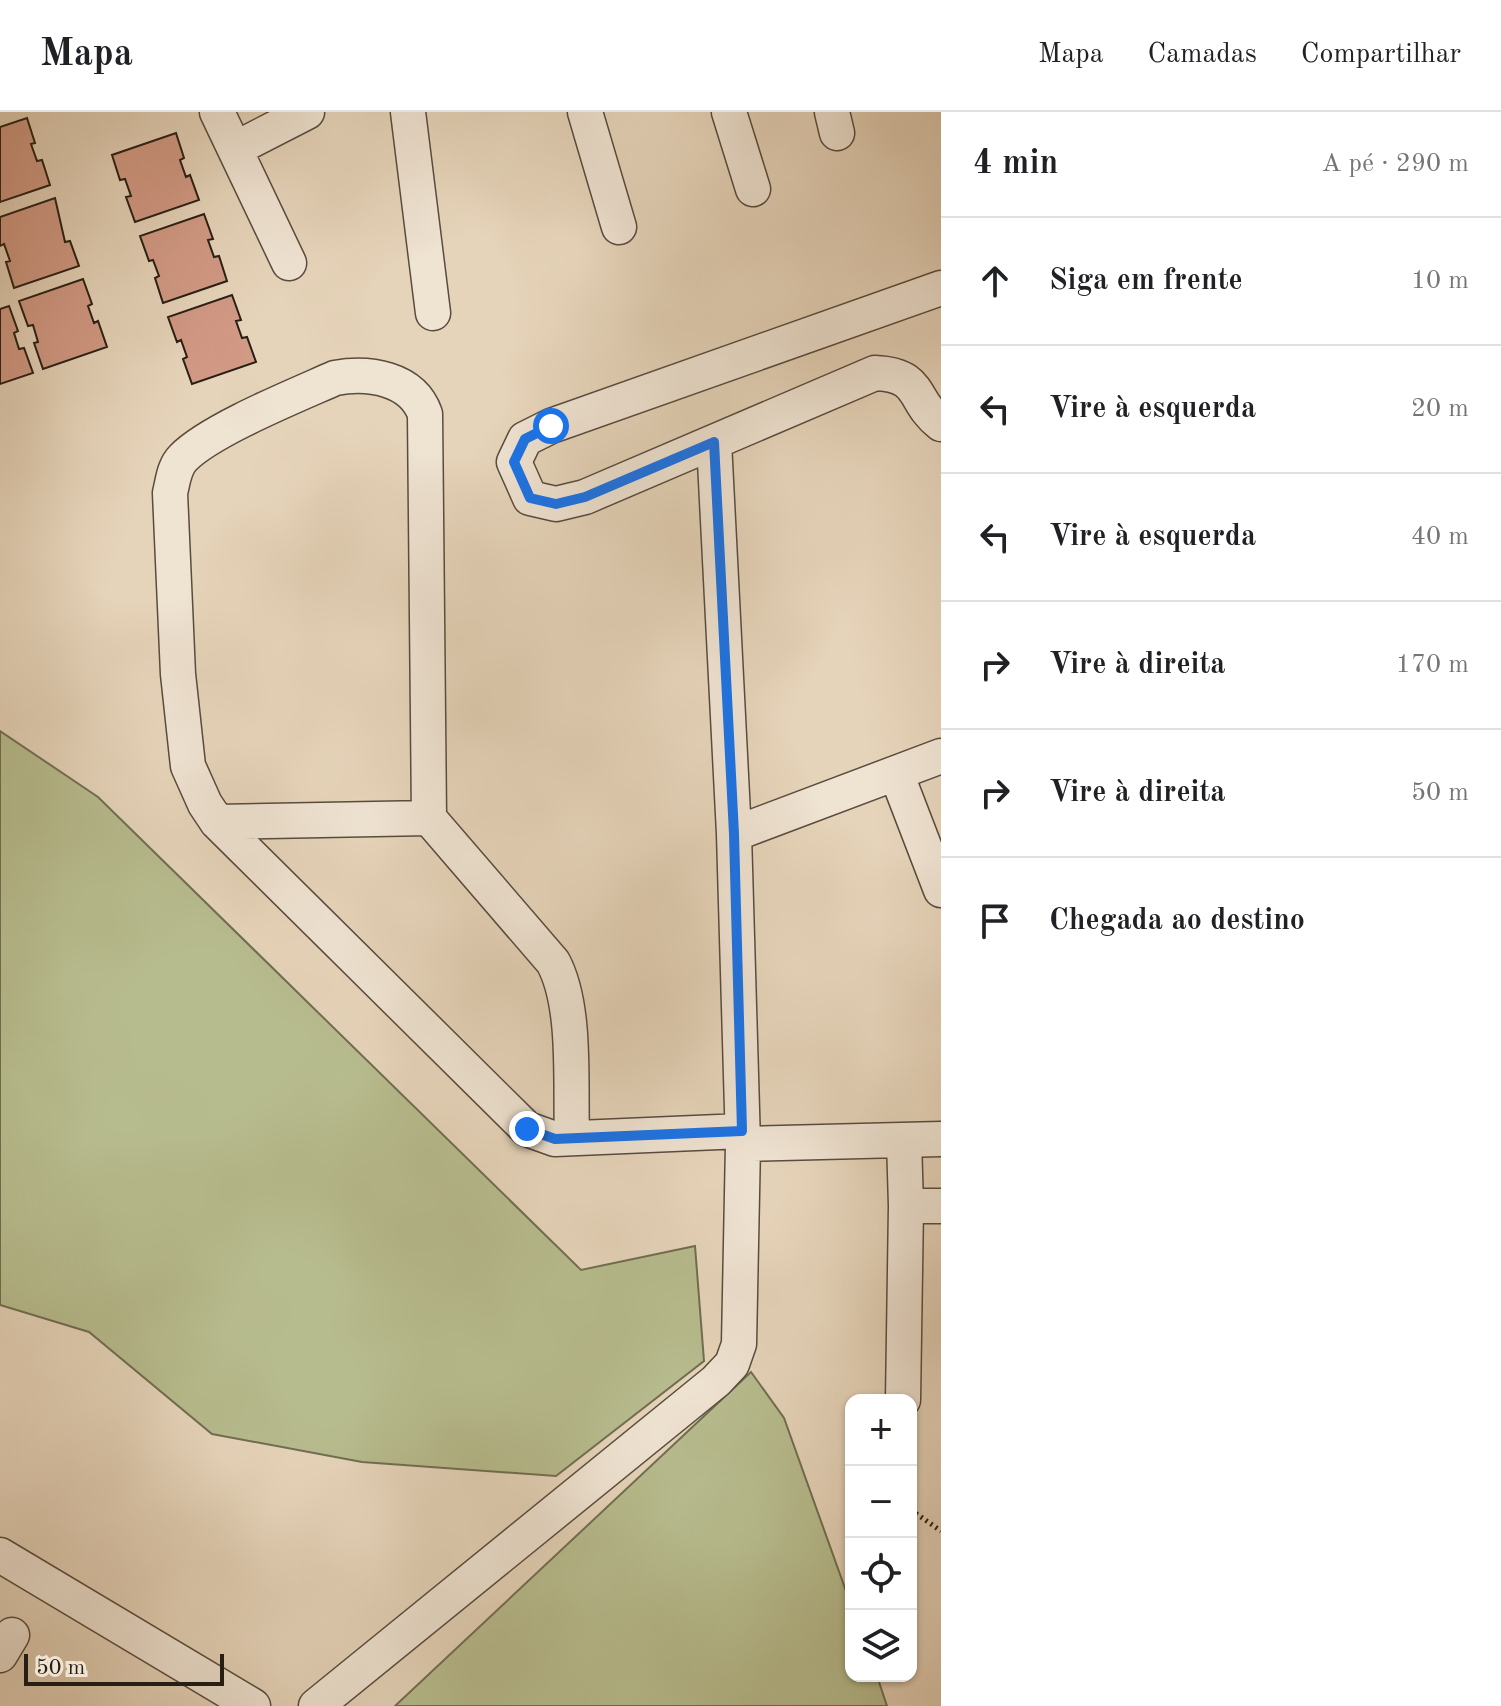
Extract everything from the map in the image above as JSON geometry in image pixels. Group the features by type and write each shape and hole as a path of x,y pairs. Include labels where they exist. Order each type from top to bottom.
{"street":[{"path":"217,112 289,263"},
{"path":"235,149 307,112"},
{"path":"408,112 433,313"},
{"path":"585,112 619,227"},
{"path":"729,112 753,189"},
{"path":"941,288 551,426 525,439 514,462 530,498 556,504 585,497 875,373 897,374 916,390 931,416 941,424"},
{"path":"572,1136 566,1000 561,976 553,962 429,818 425,414 419,399 403,386 357,374 335,378 192,451 181,460 175,473 170,493 178,674 188,766 217,822 527,1129 555,1139 572,1136 941,1139"},
{"path":"316,1706 692,1401 732,1364 741,1332 742,1137 734,834 714,442"},
{"path":"734,834 941,756"},
{"path":"896,773 941,890"},
{"path":"217,822 429,818"},
{"path":"903,1394 904,1140"},
{"path":"906,1206 941,1206"},
{"path":"0,1555 253,1706"}],"path":[{"path":"917,1514 941,1531"}],"green space":[{"path":"0,731 98,797 581,1270 695,1246 704,1361 556,1476 362,1462 212,1434 89,1332 0,1305"},
{"path":"751,1372 784,1418 845,1588 845,1682 879,1682 887,1706 395,1706"}],"building":[{"path":"27,118 35,143 31,144 37,161 42,160 50,185 0,202 0,127"},
{"path":"176,133 184,158 180,160 186,177 190,175 199,200 135,222 126,197 131,196 125,179 120,180 112,155"},
{"path":"55,198 65,242 70,241 79,266 14,288 6,262 10,261 4,244 0,246 0,217"},
{"path":"204,214 213,239 208,240 214,257 219,256 227,281 163,303 155,278 159,276 153,260 149,261 140,236"},
{"path":"83,279 92,304 88,306 94,323 98,321 107,347 43,369 34,343 38,342 33,325 28,326 19,301"},
{"path":"232,295 241,320 236,321 242,338 247,337 256,362 192,384 183,359 187,357 181,340 177,342 168,317"},
{"path":"9,306 18,331 14,333 19,349 24,348 33,373 0,384 0,309"}],"route":[{"path":"527,1129 555,1139 742,1131 734,834 714,442 585,497 556,504 530,498 514,462 525,439 551,426"}]}
